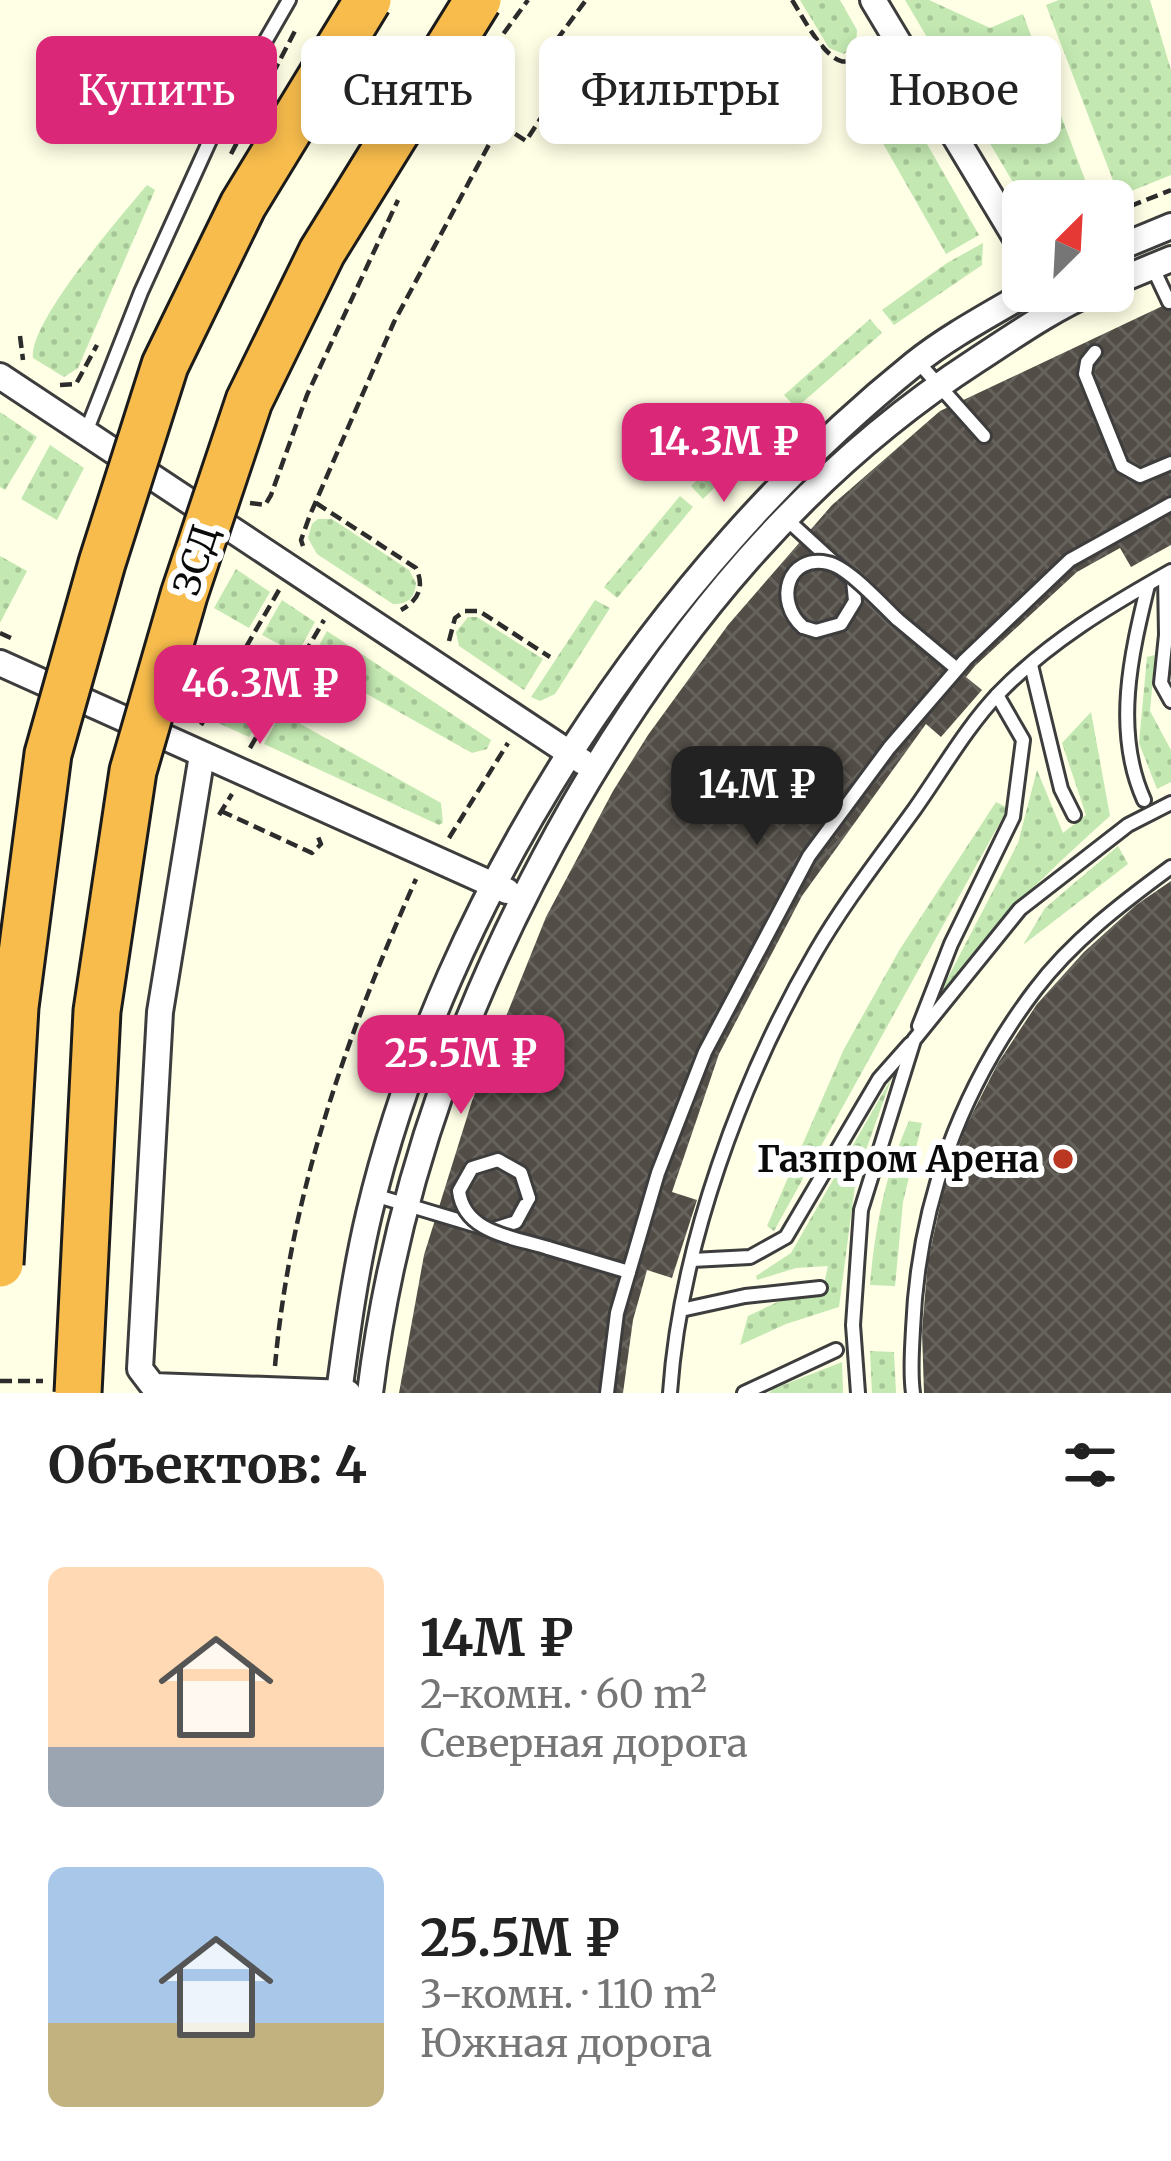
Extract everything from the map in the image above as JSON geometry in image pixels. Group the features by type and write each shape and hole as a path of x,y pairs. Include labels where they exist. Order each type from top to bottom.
{"highway":[{"path":"0,1264 15,1007 48,754 102,562 165,364 243,205 368,0"},
{"name":"ЗСД","path":"78,1393 98,1011 133,771 184,596 250,401 322,251 478,0"}],"street":[{"path":"873,0 1002,215"},
{"path":"1134,241 1171,226"},
{"path":"1134,274 1162,262"},
{"path":"370,1393 403,1205 459,1035 522,898 595,768 681,636 776,510 917,362 1002,309"},
{"path":"339,1393 352,1297 374,1195 400,1108 440,998 494,886 570,754 712,560 1036,312"},
{"path":"12,370 86,432 595,768"},
{"path":"0,663 522,898"},
{"path":"202,755 160,1012 140,1369 153,1386 348,1393"}],"lane":[{"path":"86,432 141,292 216,127 290,0"},
{"path":"1162,262 1169,302"},
{"path":"1094,352 1085,374 1122,466 1141,476 1171,463"},
{"path":"917,362 984,436"},
{"path":"607,1393 617,1313 658,1173 704,1052 808,856 957,669 1070,560 1171,504"},
{"path":"776,510 853,580 855,602 842,625 816,631 802,626 792,617 786,591 790,579 812,563 838,567 897,619 957,669"},
{"path":"670,1393 692,1260 741,1107 815,953 997,695 1065,634 1148,585 1169,578 1161,682 1171,701"},
{"path":"1144,800 1131,757 1126,716 1148,585"},
{"path":"1031,665 1061,790 1074,815"},
{"path":"859,1393 853,1325 861,1210 914,1040 951,944 1013,817 1023,740 997,695"},
{"path":"692,1260 749,1257 786,1237 879,1079 1019,909 1127,825 1171,803"},
{"path":"913,1393 915,1273 938,1171 979,1075 1037,988 1109,912 1171,867"},
{"path":"374,1195 403,1205 491,1230 516,1222 529,1198 521,1173 498,1160 472,1168 460,1192 461,1205 478,1226 548,1248 629,1272"},
{"path":"681,1310 745,1296 820,1288"},
{"path":"744,1393 836,1350"}],"path":[{"path":"502,36 528,0"},
{"path":"310,557 301,540 394,322 500,124 526,141 574,65 550,49 586,0"},
{"path":"792,0 820,46 834,58 848,60 856,54 865,40 865,28"},
{"path":"1134,205 1171,190"},
{"path":"252,504 265,505 271,495 307,395 400,195"},
{"path":"51,382 76,384 104,329"},
{"path":"12,370 20,336"},
{"path":"316,503 416,568 420,590 412,604 400,610 386,607"},
{"path":"201,725 279,590"},
{"path":"454,652 448,638 455,618 478,611 550,657"},
{"path":"250,748 324,620"},
{"path":"452,839 509,744"},
{"path":"215,823 235,792 245,795"},
{"path":"221,811 312,854 321,844 315,830"},
{"path":"275,1366 280,1312 312,1154 370,982 418,874"}],"green space":[{"path":"800,0 840,0 857,30 857,36 846,36 844,54 829,48"},
{"path":"905,0 929,0 990,28 1023,14 1031,36 926,36"},
{"path":"1059,0 1150,0 1171,70 1171,175 1134,190 1134,180 1113,180 1046,5"},
{"path":"1061,116 1085,180 1012,180 990,144 1061,144"},
{"path":"883,144 927,144 979,235 946,254"},
{"path":"147,185 155,190 78,368 64,377 33,358 35,342 60,296"},
{"path":"983,243 982,265 894,325 882,310 947,263"},
{"path":"870,319 882,333 796,408 784,395"},
{"path":"773,404 786,417 703,499 691,486"},
{"path":"0,412 37,437 5,490 0,487"},
{"path":"50,445 84,468 57,520 21,499"},
{"path":"680,496 693,507 617,598 604,587"},
{"path":"318,519 332,519 409,570 416,583 412,596 393,604 317,554 308,538"},
{"path":"0,556 27,571 0,623"},
{"path":"236,569 270,592 249,628 214,608"},
{"path":"282,600 315,622 297,654 262,635"},
{"path":"595,600 610,608 555,694 540,701 531,697"},
{"path":"468,617 477,617 543,659 524,690 459,646 456,632"},
{"path":"327,631 491,740 487,749 472,753 310,662"},
{"path":"1155,655 1150,711 1171,750 1171,782 1157,789 1139,743 1147,657"},
{"path":"185,659 219,679 199,714 164,697"},
{"path":"234,686 267,705 249,737 214,721"},
{"path":"1091,712 1110,816 1001,921 944,991 1018,843 1037,770 1063,833 1086,815 1062,743"},
{"path":"281,713 441,803 443,823 264,744"},
{"path":"996,802 1008,808 774,1231 767,1226 844,1049 900,949"},
{"path":"1118,846 1128,864 1023,945 1045,908"},
{"path":"892,1077 856,1178 839,1307 740,1345 748,1316 786,1298 822,1293 828,1266 796,1268 757,1280 756,1276 791,1253"},
{"path":"909,1121 922,1123 903,1202 895,1286 870,1285 882,1201"},
{"path":"870,1351 894,1352 896,1393 872,1393"},
{"path":"842,1362 843,1393 769,1393 773,1389"}],"building":[{"path":"1171,302 1171,545 1131,567 1120,548 1077,572 975,666 966,677 982,690 941,737 926,724 802,896 719,1054 672,1192 697,1200 672,1278 647,1270 633,1320 623,1393 399,1393 424,1255 472,1101 546,917 648,735 728,625 832,505 940,411"},
{"name":"Газпром Арена","path":"1171,881 1171,1393 924,1393 922,1331 928,1261 943,1192 966,1126 998,1063 1037,1004 1084,952"}],"place":[{"name":"Газпром Арена","path":"1063,1159"}]}
